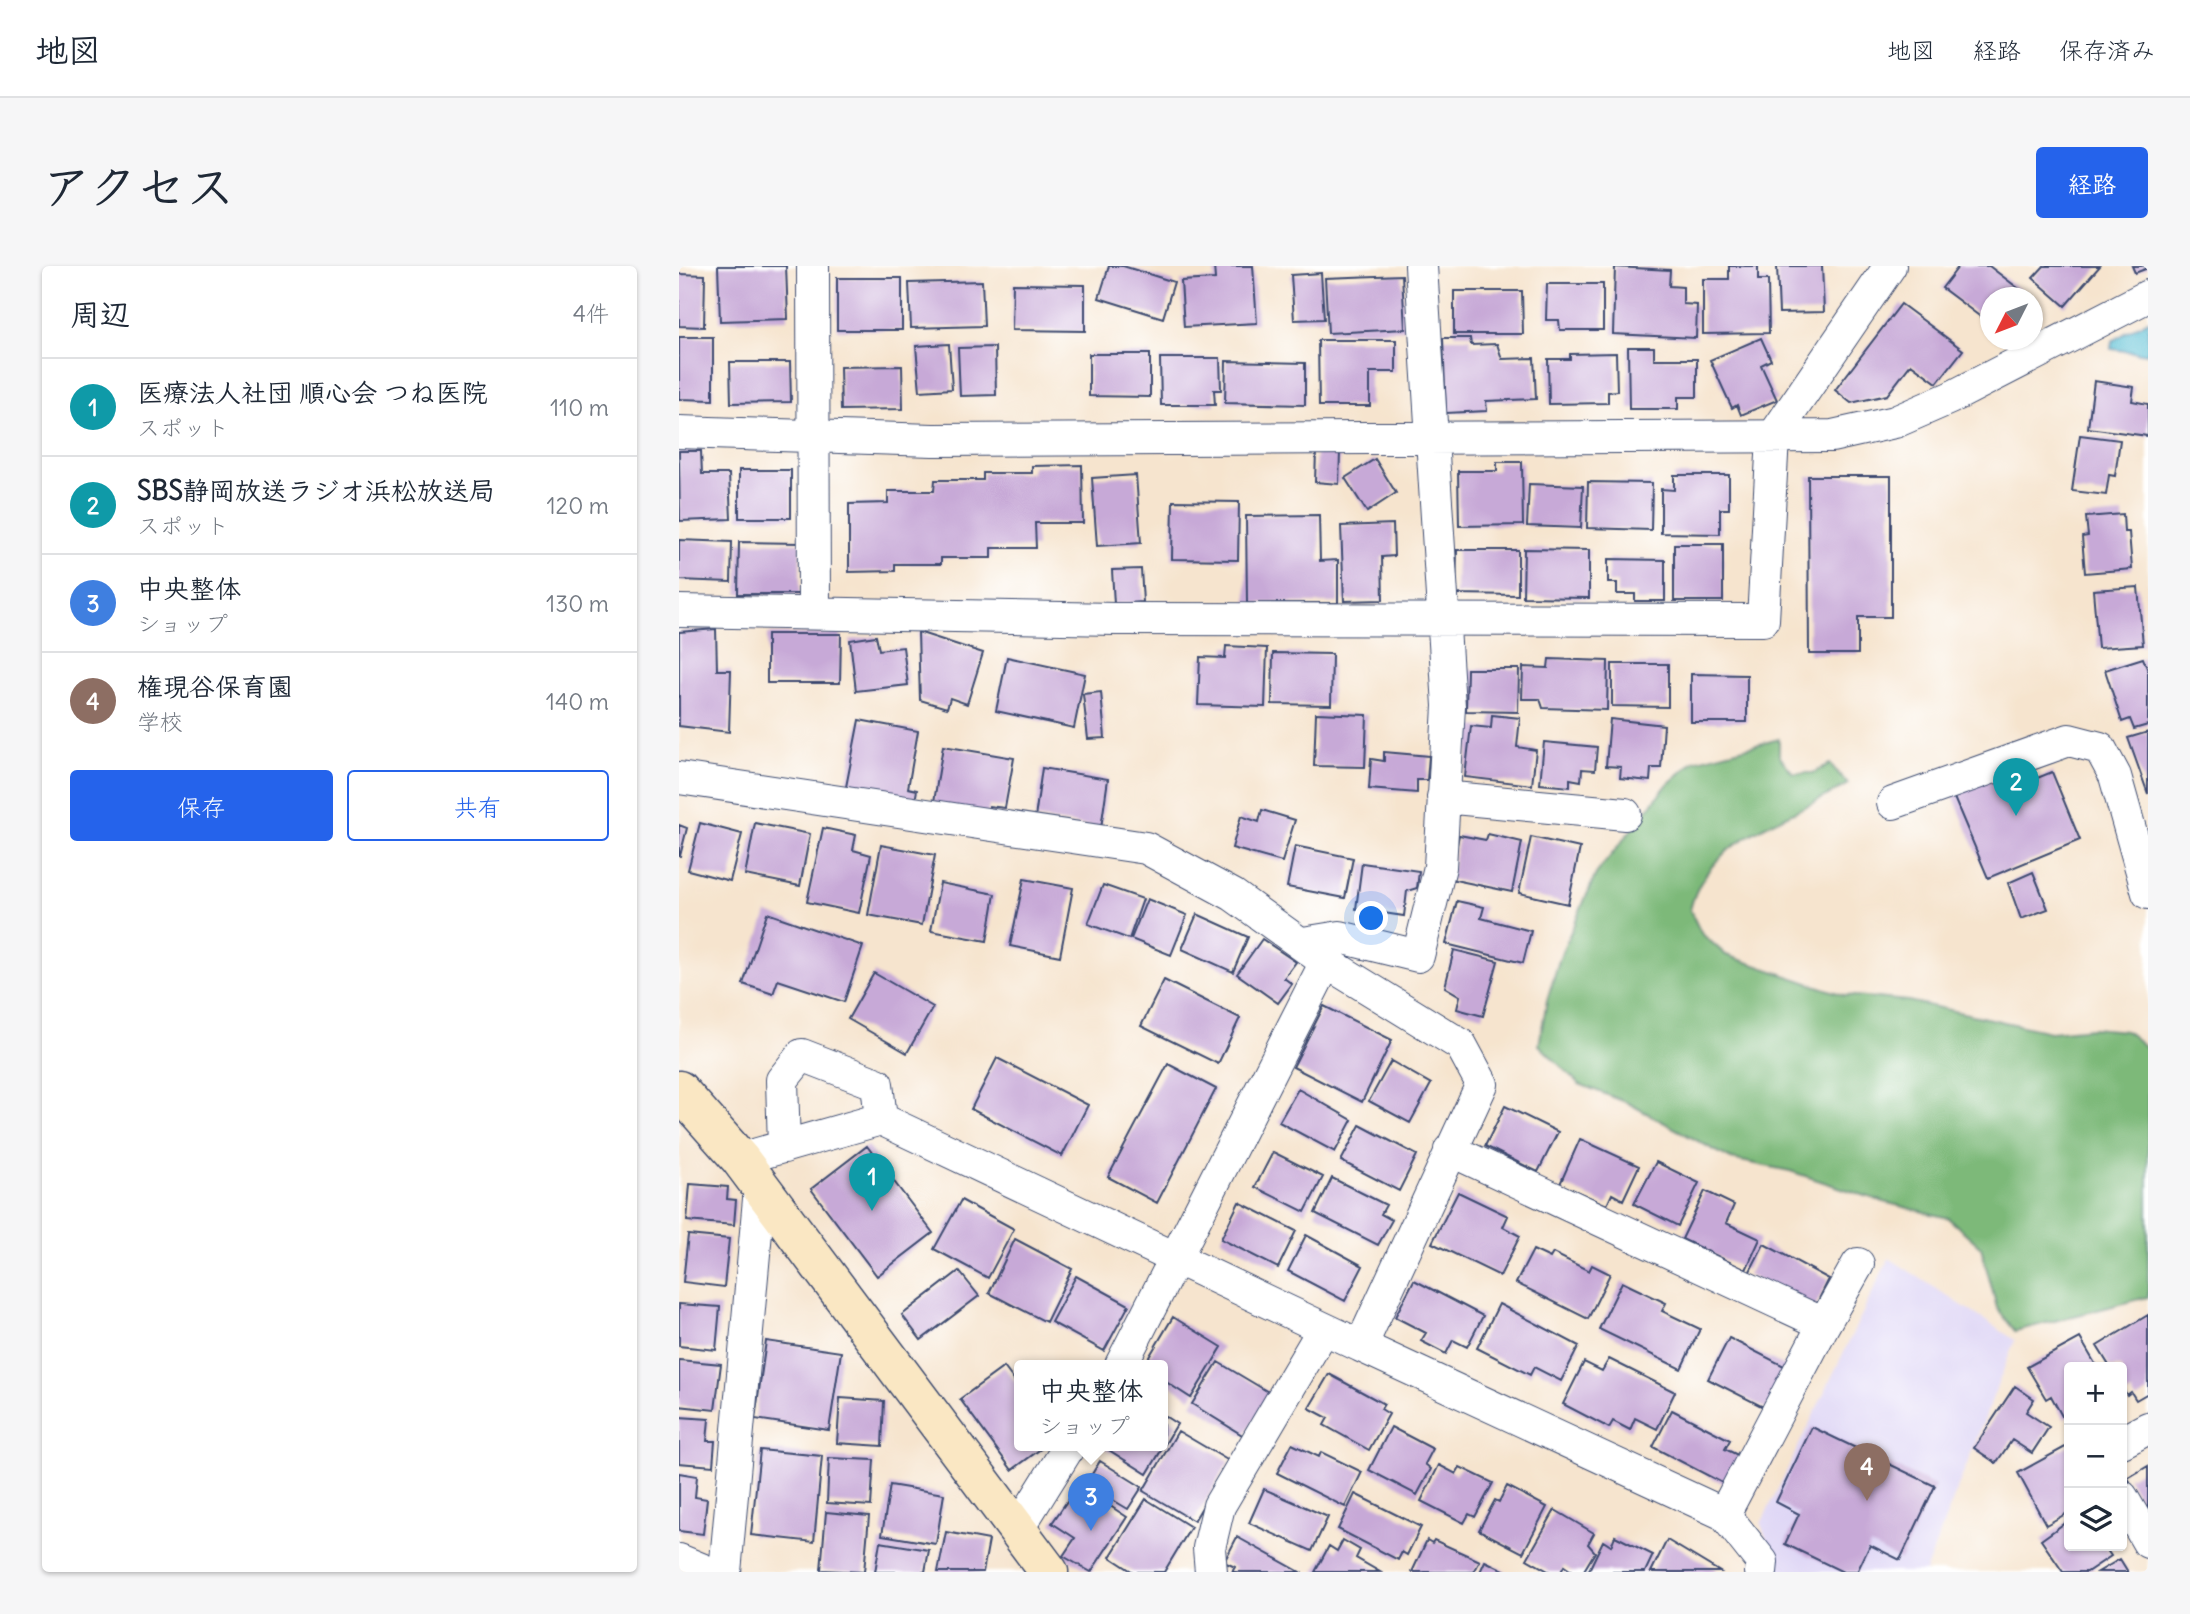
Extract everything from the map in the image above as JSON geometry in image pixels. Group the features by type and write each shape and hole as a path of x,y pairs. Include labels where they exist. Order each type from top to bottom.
{"street":[{"path":"813,266 814,613"},
{"path":"1124,1360 1176,1260 1315,952 1340,937 1418,956 1440,867 1448,706 1421,266"},
{"path":"679,611 1116,619 1763,620 1773,438 1890,266"},
{"path":"679,432 812,434 933,440 1432,440 1832,436 1895,422 1950,398 2148,296"},
{"path":"1893,803 2069,740 2100,748 2115,776 2148,893"},
{"path":"679,778 1146,848 1233,895 1315,952 1461,1045 1482,1084 1361,1346"},
{"path":"1443,797 1625,814"},
{"path":"784,1147 782,1080 801,1055 877,1084 881,1119"},
{"path":"679,1090 750,1174 1049,1572"},
{"path":"726,1572 750,1174 784,1147 881,1119 1323,1330 1724,1514 1762,1562 1761,1572"},
{"path":"1450,1150 1824,1324"},
{"path":"1724,1514 1858,1264"},
{"path":"1212,1572 1209,1548 1219,1506 1323,1330"},
{"path":"2127,1439 2148,1428"},
{"path":"1017,1530 1066,1451"},
{"path":"2127,1506 2148,1542"},
{"path":"679,1560 708,1572"}],"shaded area":[{"path":"1889,1258 2015,1340 1925,1572 1779,1572 1761,1524"}],"green space":[{"path":"1779,739 1779,756 1793,773 1813,773 1830,764 1848,784 1754,832 1714,864 1700,885 1690,910 1701,933 1726,955 1844,995 1908,1001 2050,1032 2092,1028 2126,1031 2148,1049 2148,1297 2015,1331 1997,1308 1981,1247 1948,1218 1884,1202 1790,1171 1731,1159 1628,1103 1579,1084 1539,1045 1547,1000 1561,954 1596,874 1668,784 1694,761"}],"water":[{"path":"2148,320 2148,354 2111,349 2112,341"}],"building":[{"path":"718,266 786,266 788,319 720,321"},
{"path":"1109,266 1123,266 1174,282 1163,318 1099,298"},
{"path":"1214,266 1253,266 1257,323 1184,327 1181,281 1215,279"},
{"path":"1729,266 1758,266 1758,280 1768,280 1769,333 1703,334 1703,279 1729,279"},
{"path":"1777,266 1822,266 1824,312 1779,313"},
{"path":"1959,266 1989,266 2017,287 1980,287 1980,316 1942,288"},
{"path":"2044,266 2100,266 2065,306 2033,278"},
{"path":"2132,266 2148,266 2148,268 2135,273"},
{"path":"1615,267 1670,270 1669,286 1683,287 1683,304 1697,305 1696,338 1613,334"},
{"path":"1321,273 1324,319 1294,320 1291,275"},
{"path":"679,274 705,275 704,327 679,326"},
{"path":"1402,275 1405,329 1328,333 1325,278"},
{"path":"837,278 902,278 902,330 837,330"},
{"path":"982,281 984,326 911,328 909,283"},
{"path":"1013,284 1085,285 1085,331 1012,330"},
{"path":"1547,284 1603,284 1603,330 1560,330 1559,320 1546,320"},
{"path":"1454,291 1522,291 1523,334 1454,334"},
{"path":"1901,304 1963,350 1937,383 1911,364 1887,395 1851,403 1835,390"},
{"path":"679,337 713,337 713,400 679,399"},
{"path":"1443,338 1470,338 1471,345 1497,344 1502,359 1534,358 1536,399 1486,401 1487,411 1446,413"},
{"path":"1761,338 1771,360 1761,365 1777,400 1741,415 1737,405 1732,408 1710,360"},
{"path":"1318,340 1396,340 1396,372 1370,372 1370,406 1319,406"},
{"path":"949,344 952,389 920,391 916,346"},
{"path":"995,347 996,395 960,396 958,348"},
{"path":"1628,347 1654,347 1654,359 1697,359 1697,397 1678,397 1678,409 1629,409"},
{"path":"1616,353 1617,391 1608,392 1608,403 1549,404 1548,359 1570,359 1570,354"},
{"path":"1089,354 1150,354 1150,397 1089,396"},
{"path":"1160,358 1220,358 1221,390 1214,390 1215,405 1161,405"},
{"path":"1226,361 1305,363 1305,405 1225,403"},
{"path":"730,362 790,362 791,402 731,403"},
{"path":"902,366 903,409 841,410 840,367"},
{"path":"2094,381 2134,387 2132,401 2148,404 2148,436 2088,428"},
{"path":"2080,435 2120,440 2115,476 2109,475 2106,495 2072,491"},
{"path":"679,451 701,451 702,474 729,474 731,519 680,521"},
{"path":"1316,451 1340,452 1339,484 1315,482"},
{"path":"1375,459 1396,493 1367,512 1345,478"},
{"path":"1497,462 1522,462 1523,525 1459,526 1458,471 1497,471"},
{"path":"1082,465 1083,523 1035,523 1036,548 991,548 991,558 941,558 941,564 895,564 895,571 849,572 849,504 888,503 888,491 934,491 935,480 983,480 983,473 1032,473 1032,466"},
{"path":"739,470 791,470 791,518 739,518"},
{"path":"1136,475 1141,543 1097,546 1092,478"},
{"path":"1674,475 1729,475 1729,509 1720,509 1720,534 1661,533 1661,489 1674,490"},
{"path":"1808,476 1891,476 1891,617 1858,617 1858,654 1809,654"},
{"path":"1588,482 1652,483 1651,530 1587,528"},
{"path":"1529,484 1583,486 1581,528 1527,526"},
{"path":"1173,501 1239,502 1238,560 1172,559"},
{"path":"2123,514 2124,532 2129,532 2132,569 2085,573 2082,537 2088,536 2086,517"},
{"path":"1319,515 1320,561 1338,560 1338,603 1247,603 1246,516"},
{"path":"1393,524 1394,556 1382,557 1383,600 1344,601 1341,526"},
{"path":"679,540 732,542 731,582 679,580"},
{"path":"739,542 800,543 800,594 738,594"},
{"path":"1674,544 1723,544 1723,601 1674,601"},
{"path":"1524,549 1589,550 1589,598 1523,597"},
{"path":"1457,550 1518,550 1518,595 1456,594"},
{"path":"1608,559 1665,560 1665,601 1635,601 1635,594 1617,594 1617,583 1608,583"},
{"path":"1141,569 1143,602 1114,604 1112,570"},
{"path":"2138,587 2143,645 2098,648 2093,590"},
{"path":"716,629 717,670 731,670 729,732 679,726 679,632"},
{"path":"918,632 983,653 967,704 950,698 947,708 920,700"},
{"path":"767,634 841,634 840,683 767,683"},
{"path":"876,636 879,650 903,647 908,685 856,691 850,640"},
{"path":"1226,646 1267,648 1265,707 1198,705 1200,657 1225,658"},
{"path":"1273,653 1332,654 1331,705 1272,704"},
{"path":"1007,657 1085,674 1074,728 996,711"},
{"path":"2143,658 2148,671 2148,725 2134,729 2130,719 2122,722 2105,670"},
{"path":"1549,659 1608,661 1607,710 1543,708 1540,699 1522,699 1523,667 1548,668"},
{"path":"1612,664 1668,664 1668,707 1612,706"},
{"path":"1467,669 1519,669 1518,712 1466,711"},
{"path":"1691,674 1747,675 1747,722 1691,722"},
{"path":"1101,692 1105,738 1088,739 1083,694"},
{"path":"1316,713 1367,715 1365,767 1314,766"},
{"path":"1492,715 1520,718 1517,747 1536,750 1532,785 1465,777 1471,726 1491,728"},
{"path":"1610,719 1664,725 1661,768 1651,768 1650,781 1620,778 1621,767 1606,766"},
{"path":"859,720 918,731 908,788 917,790 915,801 846,787"},
{"path":"2148,732 2148,794 2128,738"},
{"path":"1544,742 1597,747 1595,770 1582,769 1581,781 1570,779 1570,787 1540,784"},
{"path":"943,746 1014,758 1005,808 989,806 987,817 933,808"},
{"path":"1384,752 1429,756 1427,780 1417,780 1417,793 1369,789 1371,759 1384,761"},
{"path":"1042,768 1108,779 1101,828 1035,818"},
{"path":"2007,770 2015,787 2052,772 2080,840 1988,878 1952,793"},
{"path":"1262,810 1295,820 1282,862 1232,848 1241,816 1259,822"},
{"path":"700,823 742,834 730,881 688,870"},
{"path":"755,823 810,834 800,886 745,875"},
{"path":"679,825 687,828 680,856 679,856"},
{"path":"823,828 856,835 853,850 871,855 859,913 807,902"},
{"path":"1488,834 1522,842 1512,892 1450,879 1459,835 1486,840"},
{"path":"1531,837 1580,848 1568,904 1519,893"},
{"path":"881,845 935,855 922,925 868,915"},
{"path":"1295,846 1353,858 1345,898 1287,887"},
{"path":"1362,863 1419,871 1417,888 1407,891 1404,916 1356,909"},
{"path":"2033,872 2048,909 2021,919 2008,883"},
{"path":"1024,879 1073,888 1060,956 1010,946"},
{"path":"940,883 995,894 987,941 931,931"},
{"path":"1103,885 1143,899 1129,939 1088,924"},
{"path":"1147,899 1187,915 1171,955 1131,939"},
{"path":"1457,901 1484,907 1481,918 1531,931 1523,963 1446,944"},
{"path":"767,913 863,946 844,1002 778,980 773,994 743,984"},
{"path":"1197,914 1248,937 1233,972 1182,949"},
{"path":"1262,939 1296,962 1284,978 1292,984 1278,1003 1237,974"},
{"path":"1454,950 1498,961 1483,1016 1457,1009 1460,996 1445,987"},
{"path":"874,973 933,1007 907,1053 848,1019"},
{"path":"1164,980 1240,1018 1218,1064 1141,1026"},
{"path":"1324,1006 1392,1040 1362,1102 1293,1067"},
{"path":"997,1058 1088,1105 1062,1156 971,1109"},
{"path":"1391,1061 1431,1084 1410,1123 1369,1101"},
{"path":"1168,1064 1216,1089 1157,1203 1108,1177"},
{"path":"1298,1089 1352,1120 1335,1152 1279,1122"},
{"path":"1505,1106 1558,1132 1538,1172 1485,1146"},
{"path":"1360,1125 1417,1155 1399,1191 1341,1161"},
{"path":"1580,1139 1639,1166 1623,1200 1612,1194 1607,1205 1560,1184"},
{"path":"867,1146 933,1233 877,1276 811,1189"},
{"path":"1273,1152 1323,1177 1305,1212 1255,1187"},
{"path":"1656,1162 1699,1183 1678,1226 1634,1204"},
{"path":"1332,1178 1386,1205 1381,1214 1392,1220 1378,1245 1315,1213"},
{"path":"690,1184 728,1187 727,1199 736,1200 734,1225 687,1221"},
{"path":"1705,1191 1734,1205 1726,1223 1760,1239 1746,1270 1682,1239"},
{"path":"1458,1192 1508,1216 1503,1227 1520,1236 1500,1276 1432,1243"},
{"path":"961,1200 1014,1229 988,1278 934,1249"},
{"path":"1239,1202 1296,1231 1278,1268 1221,1239"},
{"path":"688,1235 729,1239 724,1287 683,1282"},
{"path":"1306,1235 1363,1266 1345,1301 1288,1271"},
{"path":"1015,1239 1072,1269 1046,1322 989,1293"},
{"path":"1764,1244 1829,1279 1814,1309 1748,1275"},
{"path":"1533,1250 1550,1258 1553,1253 1589,1271 1592,1265 1610,1274 1588,1319 1516,1283"},
{"path":"959,1271 979,1296 921,1340 902,1315"},
{"path":"1076,1276 1129,1305 1104,1351 1051,1322"},
{"path":"1414,1280 1483,1316 1467,1347 1453,1340 1446,1354 1421,1341 1426,1333 1395,1317"},
{"path":"1622,1282 1666,1303 1662,1311 1700,1329 1681,1369 1599,1329"},
{"path":"679,1304 720,1307 716,1350 679,1346"},
{"path":"1499,1304 1579,1346 1561,1381 1534,1367 1530,1375 1477,1348"},
{"path":"2148,1315 2148,1393 2136,1400 2131,1392 2127,1395 2127,1362 2107,1362 2097,1346"},
{"path":"1173,1317 1222,1347 1191,1398 1168,1383 1168,1360 1147,1360"},
{"path":"1729,1338 1788,1368 1767,1409 1708,1379"},
{"path":"2080,1338 2094,1362 2064,1362 2063,1418 2051,1396 2046,1399 2027,1367"},
{"path":"766,1341 841,1352 829,1430 755,1419"},
{"path":"1609,1359 1675,1392 1657,1429 1635,1418 1630,1430 1613,1421 1609,1428 1563,1404 1584,1362 1602,1371"},
{"path":"679,1360 721,1364 715,1410 679,1406"},
{"path":"1218,1362 1270,1393 1244,1436 1192,1404"},
{"path":"1004,1367 1014,1380 1014,1451 1038,1451 1012,1470 960,1399"},
{"path":"1329,1374 1384,1404 1381,1409 1389,1414 1369,1450 1324,1425 1328,1418 1309,1408"},
{"path":"2015,1386 2034,1399 2026,1412 2049,1427 2032,1453 2012,1440 1996,1463 1974,1448"},
{"path":"840,1398 884,1401 882,1446 837,1443"},
{"path":"1672,1410 1730,1440 1725,1449 1742,1457 1728,1486 1653,1447"},
{"path":"679,1417 709,1419 707,1441 715,1441 713,1466 679,1463"},
{"path":"1168,1418 1177,1424 1168,1439"},
{"path":"1391,1427 1433,1449 1425,1464 1431,1469 1417,1495 1369,1470"},
{"path":"1812,1427 1935,1486 1900,1560 1870,1545 1857,1572 1843,1572 1785,1544 1799,1514 1776,1502"},
{"path":"1178,1431 1229,1461 1194,1521 1143,1491"},
{"path":"1292,1444 1319,1457 1321,1452 1362,1472 1345,1507 1277,1473"},
{"path":"2064,1448 2064,1515 2046,1525 2018,1473"},
{"path":"760,1450 822,1456 814,1542 751,1535"},
{"path":"1111,1451 1161,1451 1147,1474"},
{"path":"829,1458 874,1460 871,1506 827,1503"},
{"path":"1100,1461 1142,1487 1128,1509 1086,1484"},
{"path":"1439,1465 1456,1474 1460,1467 1493,1483 1475,1517 1469,1514 1464,1523 1421,1501"},
{"path":"2148,1466 2148,1514 2128,1478"},
{"path":"679,1473 697,1476 695,1497 707,1499 703,1534 679,1531"},
{"path":"890,1485 944,1494 936,1544 882,1535"},
{"path":"1078,1485 1127,1517 1091,1572 1063,1556 1075,1538 1052,1523"},
{"path":"1507,1486 1547,1507 1523,1553 1479,1530 1495,1500 1499,1502"},
{"path":"1264,1489 1328,1517 1312,1551 1249,1523"},
{"path":"1355,1494 1421,1527 1407,1555 1402,1552 1398,1560 1338,1529"},
{"path":"1146,1499 1191,1527 1164,1572 1133,1572 1110,1557"},
{"path":"1555,1510 1594,1533 1588,1544 1595,1552 1583,1572 1573,1572 1564,1566 1561,1572 1550,1572 1527,1559"},
{"path":"826,1512 869,1516 864,1572 821,1570"},
{"path":"2064,1524 2064,1551 2108,1551 2111,1556 2087,1572 2063,1572 2041,1540"},
{"path":"946,1532 989,1540 983,1572 938,1572"},
{"path":"1615,1536 1653,1555 1645,1572 1588,1572 1603,1541 1611,1546"},
{"path":"1237,1537 1300,1572 1232,1572 1235,1567 1224,1562"},
{"path":"1343,1540 1360,1550 1356,1558 1380,1572 1315,1572 1329,1546 1337,1551"},
{"path":"1427,1540 1432,1543 1434,1540 1480,1561 1474,1572 1412,1572"},
{"path":"1667,1540 1720,1572 1651,1572"},
{"path":"880,1542 929,1550 925,1572 875,1572"},
{"path":"2120,1559 2128,1572 2098,1572"},
{"path":"1485,1561 1508,1572 1480,1572"}],"place":[{"name":"SBS静岡放送ラジオ浜松放送局","path":"2016,816"},
{"name":"医療法人社団 順心会 つね医院","path":"872,1211"},
{"name":"権現谷保育園","path":"1867,1501"},
{"name":"中央整体","path":"1091,1531"}]}
